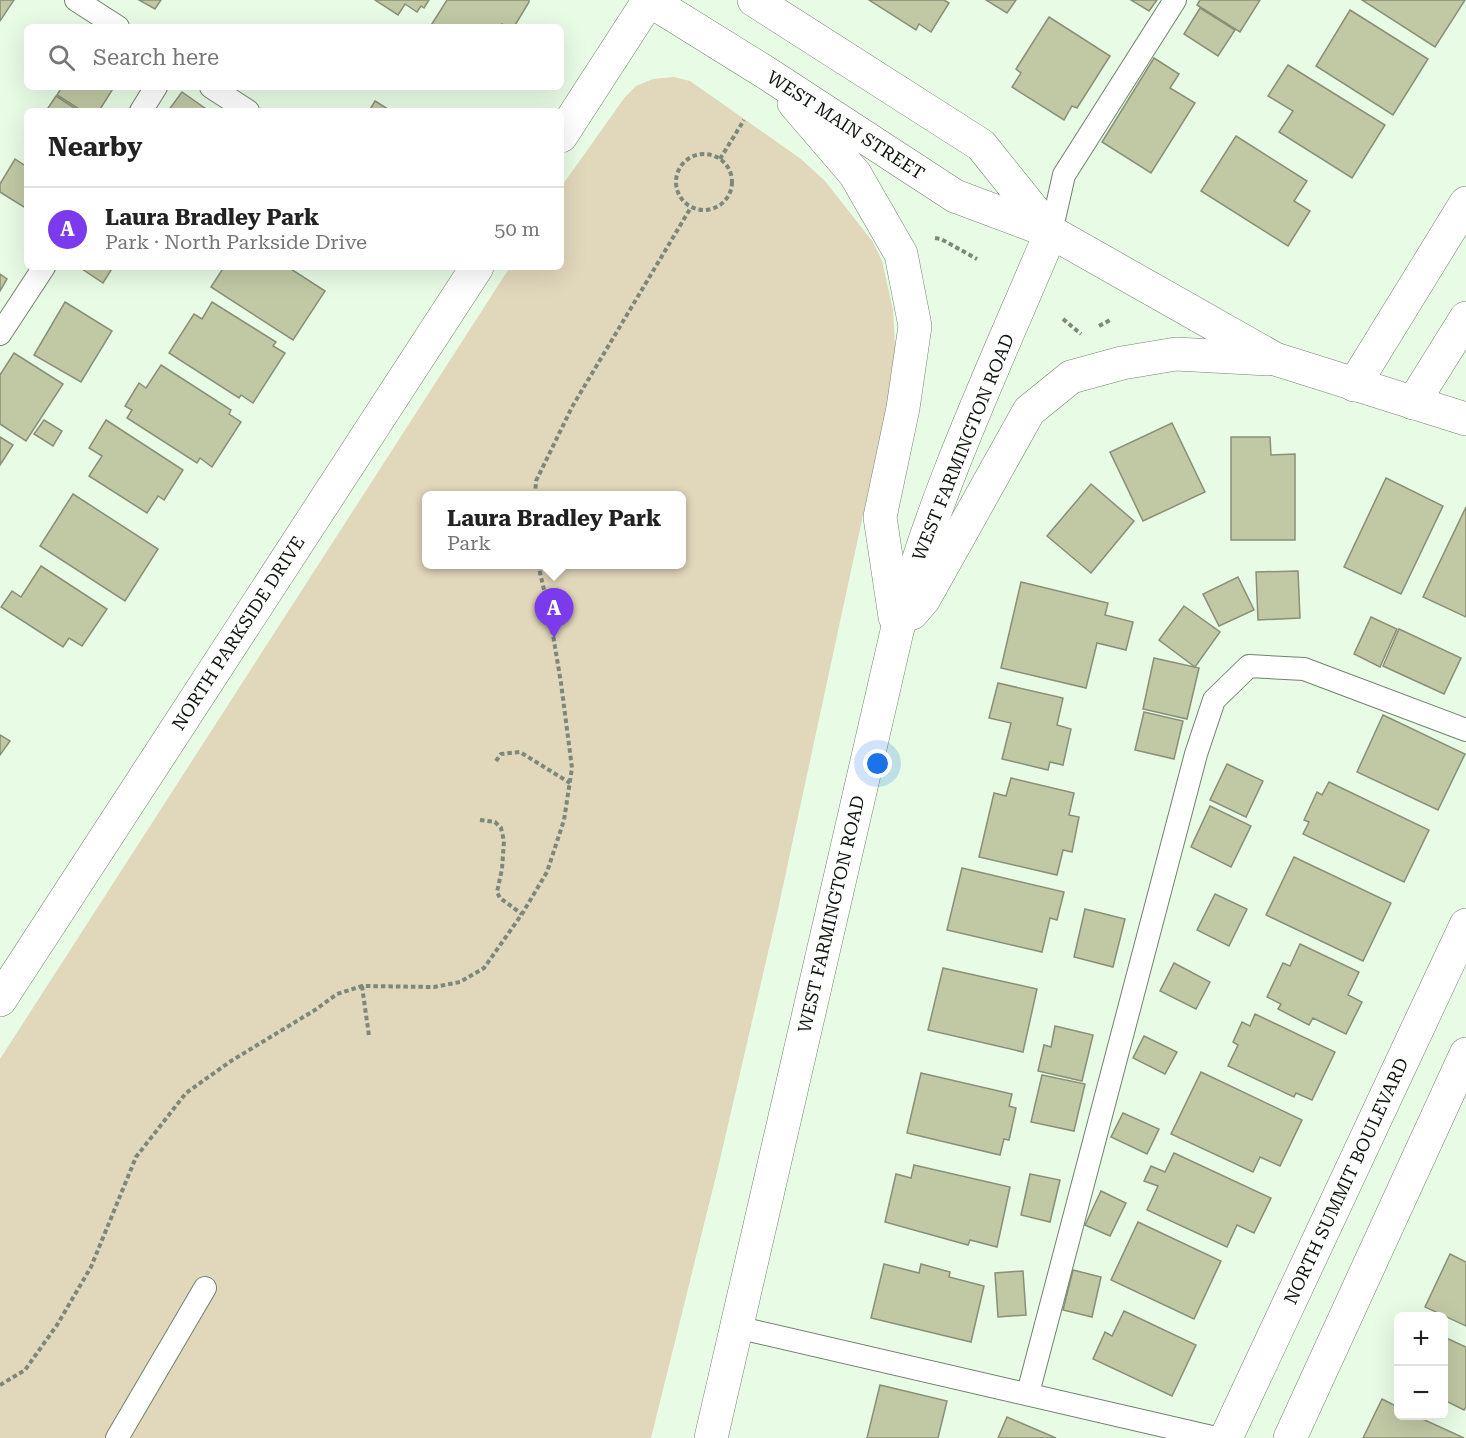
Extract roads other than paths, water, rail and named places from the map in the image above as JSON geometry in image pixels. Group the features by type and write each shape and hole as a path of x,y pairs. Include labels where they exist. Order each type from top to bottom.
{"main road":[{"name":"WEST MAIN STREET","path":"649,0 768,74 955,196 1051,232 1275,359 1466,419"},
{"path":"564,131 649,0"},
{"name":"WEST MAIN STREET","path":"754,0 981,146 1051,232"},
{"path":"768,74 855,174 901,254 915,326 903,408 880,517 897,631"},
{"path":"1354,385 1466,203"},
{"name":"WEST FARMINGTON ROAD","path":"711,1438 897,631 919,554 935,510 1051,232"},
{"name":"NORTH PARKSIDE DRIVE","path":"0,1000 475,270"},
{"path":"1413,403 1466,318"},
{"path":"897,631 924,599 1029,411 1071,377 1122,363 1176,354 1275,359"},
{"name":"NORTH SUMMIT BOULEVARD","path":"1226,1438 1466,925"},
{"path":"1290,1438 1466,1054"}],"lane":[{"path":"76,0 113,24"},
{"path":"1051,232 1064,174 1175,0"},
{"path":"143,108 154,90"},
{"path":"216,90 243,108"},
{"path":"0,334 42,270"},
{"path":"1028,1393 1196,754 1214,700 1249,666 1304,669 1466,730"},
{"path":"117,1438 205,1288"},
{"path":"736,1327 1216,1438"}],"place":[{"name":"Laura Bradley Park","path":"554,638"}]}
